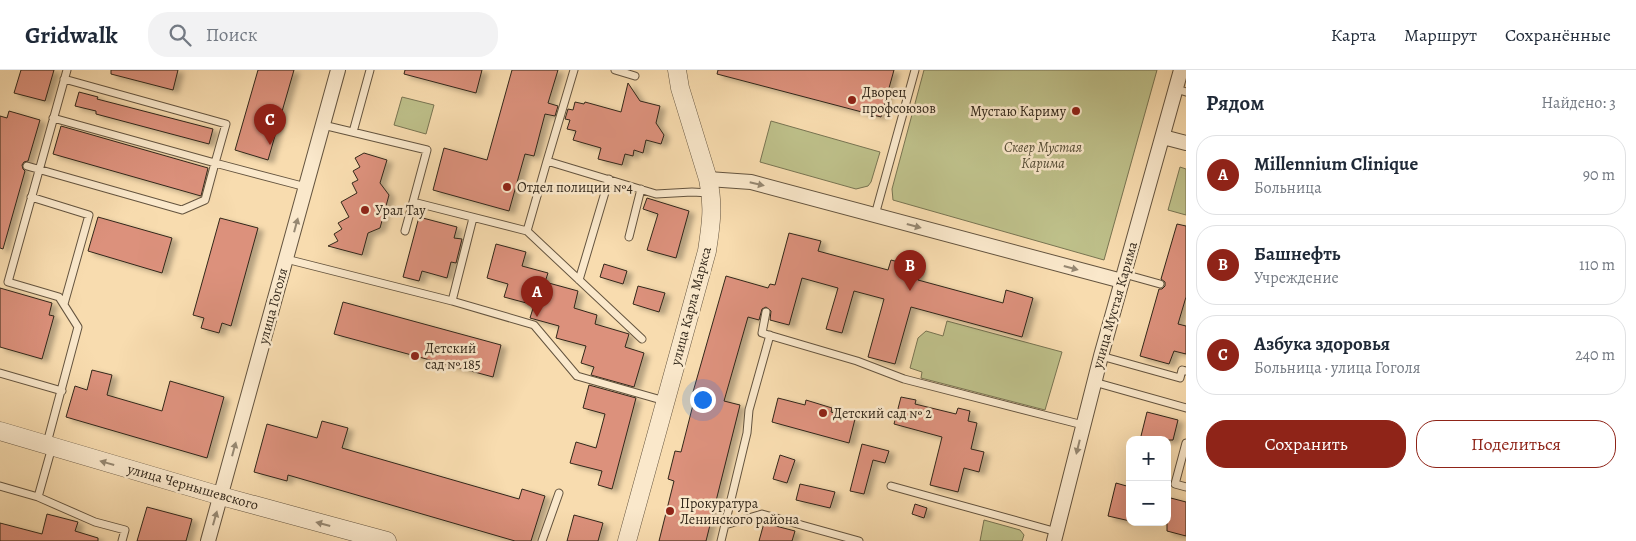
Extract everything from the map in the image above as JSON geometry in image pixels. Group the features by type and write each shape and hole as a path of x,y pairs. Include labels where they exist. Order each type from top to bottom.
{"street":[{"name":"улица Гоголя","path":"208,541 338,70"},
{"name":"улица Карла Маркса","path":"630,540 665,401 707,251 713,212 710,186 680,88 678,70"},
{"name":"улица Мустая Карима","path":"1056,536 1101,356 1163,137 1181,91 1181,70"},
{"path":"1163,137 1186,143"},
{"path":"710,186 750,182 875,216 1123,278"},
{"name":"улица Чернышевского","path":"0,432 361,538 387,541"}],"lane":[{"path":"38,498 78,327 59,296 8,282 67,70"},
{"path":"353,132 370,70"},
{"path":"527,231 574,70"},
{"path":"614,70 635,76"},
{"path":"875,216 915,70"},
{"path":"27,166 182,210 205,200 226,124 64,79"},
{"path":"54,118 306,187"},
{"path":"323,125 427,150 405,231"},
{"path":"548,161 656,194 692,192 710,186"},
{"path":"580,280 608,180"},
{"path":"629,237 642,189"},
{"path":"31,198 90,215 64,304"},
{"path":"413,202 527,231 642,339"},
{"path":"452,301 473,218"},
{"path":"286,259 452,301 534,325 577,376 665,401"},
{"path":"1123,278 1160,284"},
{"path":"766,312 762,333 770,336 857,361 904,379 1083,425"},
{"path":"721,541 747,433 749,410 770,336"},
{"path":"1101,356 1180,378 1182,370 1186,371"},
{"path":"0,373 62,391"},
{"path":"1094,382 1186,408"},
{"path":"1186,443 1175,484 1186,487"},
{"path":"0,486 38,498 95,522 125,530 122,541"},
{"path":"892,486 1056,536"},
{"path":"542,541 559,493"},
{"path":"725,525 762,514 856,541"}],"green space":[{"name":"Сквер Мустая Карима","path":"924,70 1157,70 1104,260 893,200 892,189"},
{"path":"402,97 434,105 426,134 394,125"},
{"path":"771,121 880,152 871,182 868,186 856,189 760,162"},
{"path":"1180,167 1186,169 1186,215 1168,210"},
{"path":"947,321 1062,352 1045,410 921,378 922,372 910,368 918,338 926,331 943,336"},
{"path":"984,520 1020,530 1024,535 1022,541 980,541"}],"building":[{"path":"21,70 54,70 45,101 14,93"},
{"path":"111,70 178,70 173,90 111,74"},
{"path":"258,70 294,70 268,160 235,150"},
{"path":"405,70 482,70 476,93 404,74"},
{"path":"512,70 558,70 548,103 558,106 555,116 545,114 534,156 525,154 509,211 433,190 444,148 487,160"},
{"name":"Дворец профсоюзов","path":"718,70 894,70 881,117 717,74"},
{"path":"628,83 640,101 660,106 656,123 664,135 661,144 646,140 643,153 634,150 633,156 625,154 622,165 598,159 601,148 573,140 576,131 567,129 570,120 565,119 568,109 573,110 575,102 584,104 585,102 621,112"},
{"path":"79,92 98,97 97,99 213,129 209,144 96,114 96,111 75,106"},
{"path":"9,111 40,120 28,161 22,165 25,171 3,249 0,248 0,116 7,118"},
{"path":"61,126 208,168 201,196 53,154"},
{"name":"Урал Тау","path":"364,153 387,160 380,183 389,195 380,228 368,233 362,255 328,246 338,241 334,234 342,229 338,223 349,217 341,202 357,193 352,183 358,180 353,171 360,167 355,158"},
{"path":"647,198 689,211 676,258 647,250 658,214 643,209"},
{"path":"98,217 172,238 162,273 88,251"},
{"path":"419,217 457,227 454,238 462,239 456,263 451,262 447,278 422,271 419,281 403,277"},
{"path":"220,218 258,228 231,326 222,323 219,333 201,328 204,318 193,315"},
{"path":"1177,224 1186,226 1186,297 1178,324 1186,326 1186,354 1174,351 1169,364 1140,356 1159,289 1165,286 1165,282 1161,279"},
{"path":"789,233 821,241 818,251 888,270 891,260 921,268 918,280 1003,303 1006,290 1033,298 1022,337 911,307 895,364 868,357 884,299 854,291 842,333 826,329 838,288 802,278 789,325 770,320 771,311 766,307 762,309 759,320 748,317 724,401 740,405 706,541 659,541 674,481 668,479 675,451 681,452 696,393 693,392 726,276 768,288 770,284 775,285"},
{"path":"496,244 526,252 522,266 548,273 545,282 578,291 574,308 597,315 595,324 629,334 625,347 644,353 634,387 591,375 594,367 581,363 586,346 556,338 559,326 530,318 534,305 504,297 508,284 487,278"},
{"path":"604,264 627,271 623,284 600,277"},
{"path":"638,286 665,293 659,312 633,304"},
{"path":"0,288 52,303 49,315 54,316 42,359 0,347"},
{"path":"343,302 501,345 493,377 334,334"},
{"path":"92,370 112,375 107,395 162,411 170,381 224,397 207,458 66,417 75,386 87,390"},
{"path":"589,385 636,398 612,489 598,485 602,471 570,463 576,442 596,448 605,414 583,408"},
{"path":"901,397 916,400 915,404 956,414 958,408 970,411 968,421 977,423 971,449 984,452 979,472 964,468 958,492 930,485 942,437 894,424"},
{"path":"778,398 805,405 806,400 832,408 831,412 855,419 849,443 772,422"},
{"path":"1147,412 1178,420 1173,440 1171,440 1171,436 1141,436"},
{"path":"322,421 348,428 342,448 519,499 522,489 545,496 531,541 515,541 288,475 287,481 254,472 267,424 317,438"},
{"path":"862,444 889,451 885,463 873,460 864,494 850,491"},
{"path":"780,455 795,460 787,483 773,479"},
{"path":"1116,483 1126,486 1126,520 1108,516"},
{"path":"800,484 835,492 830,508 796,500"},
{"path":"1171,498 1186,502 1186,536 1167,531 1167,526 1171,526"},
{"path":"915,504 927,508 924,518 912,514"},
{"path":"147,507 192,519 186,541 137,541"},
{"path":"47,514 78,522 75,531 98,538 98,541 0,541 0,523 42,534"},
{"path":"574,515 603,523 598,541 567,541"},
{"path":"764,523 795,531 792,541 759,541"}],"place":[{"name":"Дворец профсоюзов","path":"852,100"},
{"name":"Мустаю Кариму","path":"1076,111"},
{"name":"Азбука здоровья","path":"270,145"},
{"name":"Отдел полиции №4","path":"507,187"},
{"name":"Урал Тау","path":"365,210"},
{"name":"Башнефть","path":"910,291"},
{"name":"Millennium Clinique","path":"537,317"},
{"name":"Детский сад № 185","path":"415,356"},
{"name":"Детский сад № 2","path":"823,413"},
{"name":"Прокуратура Ленинского района","path":"670,511"}]}
